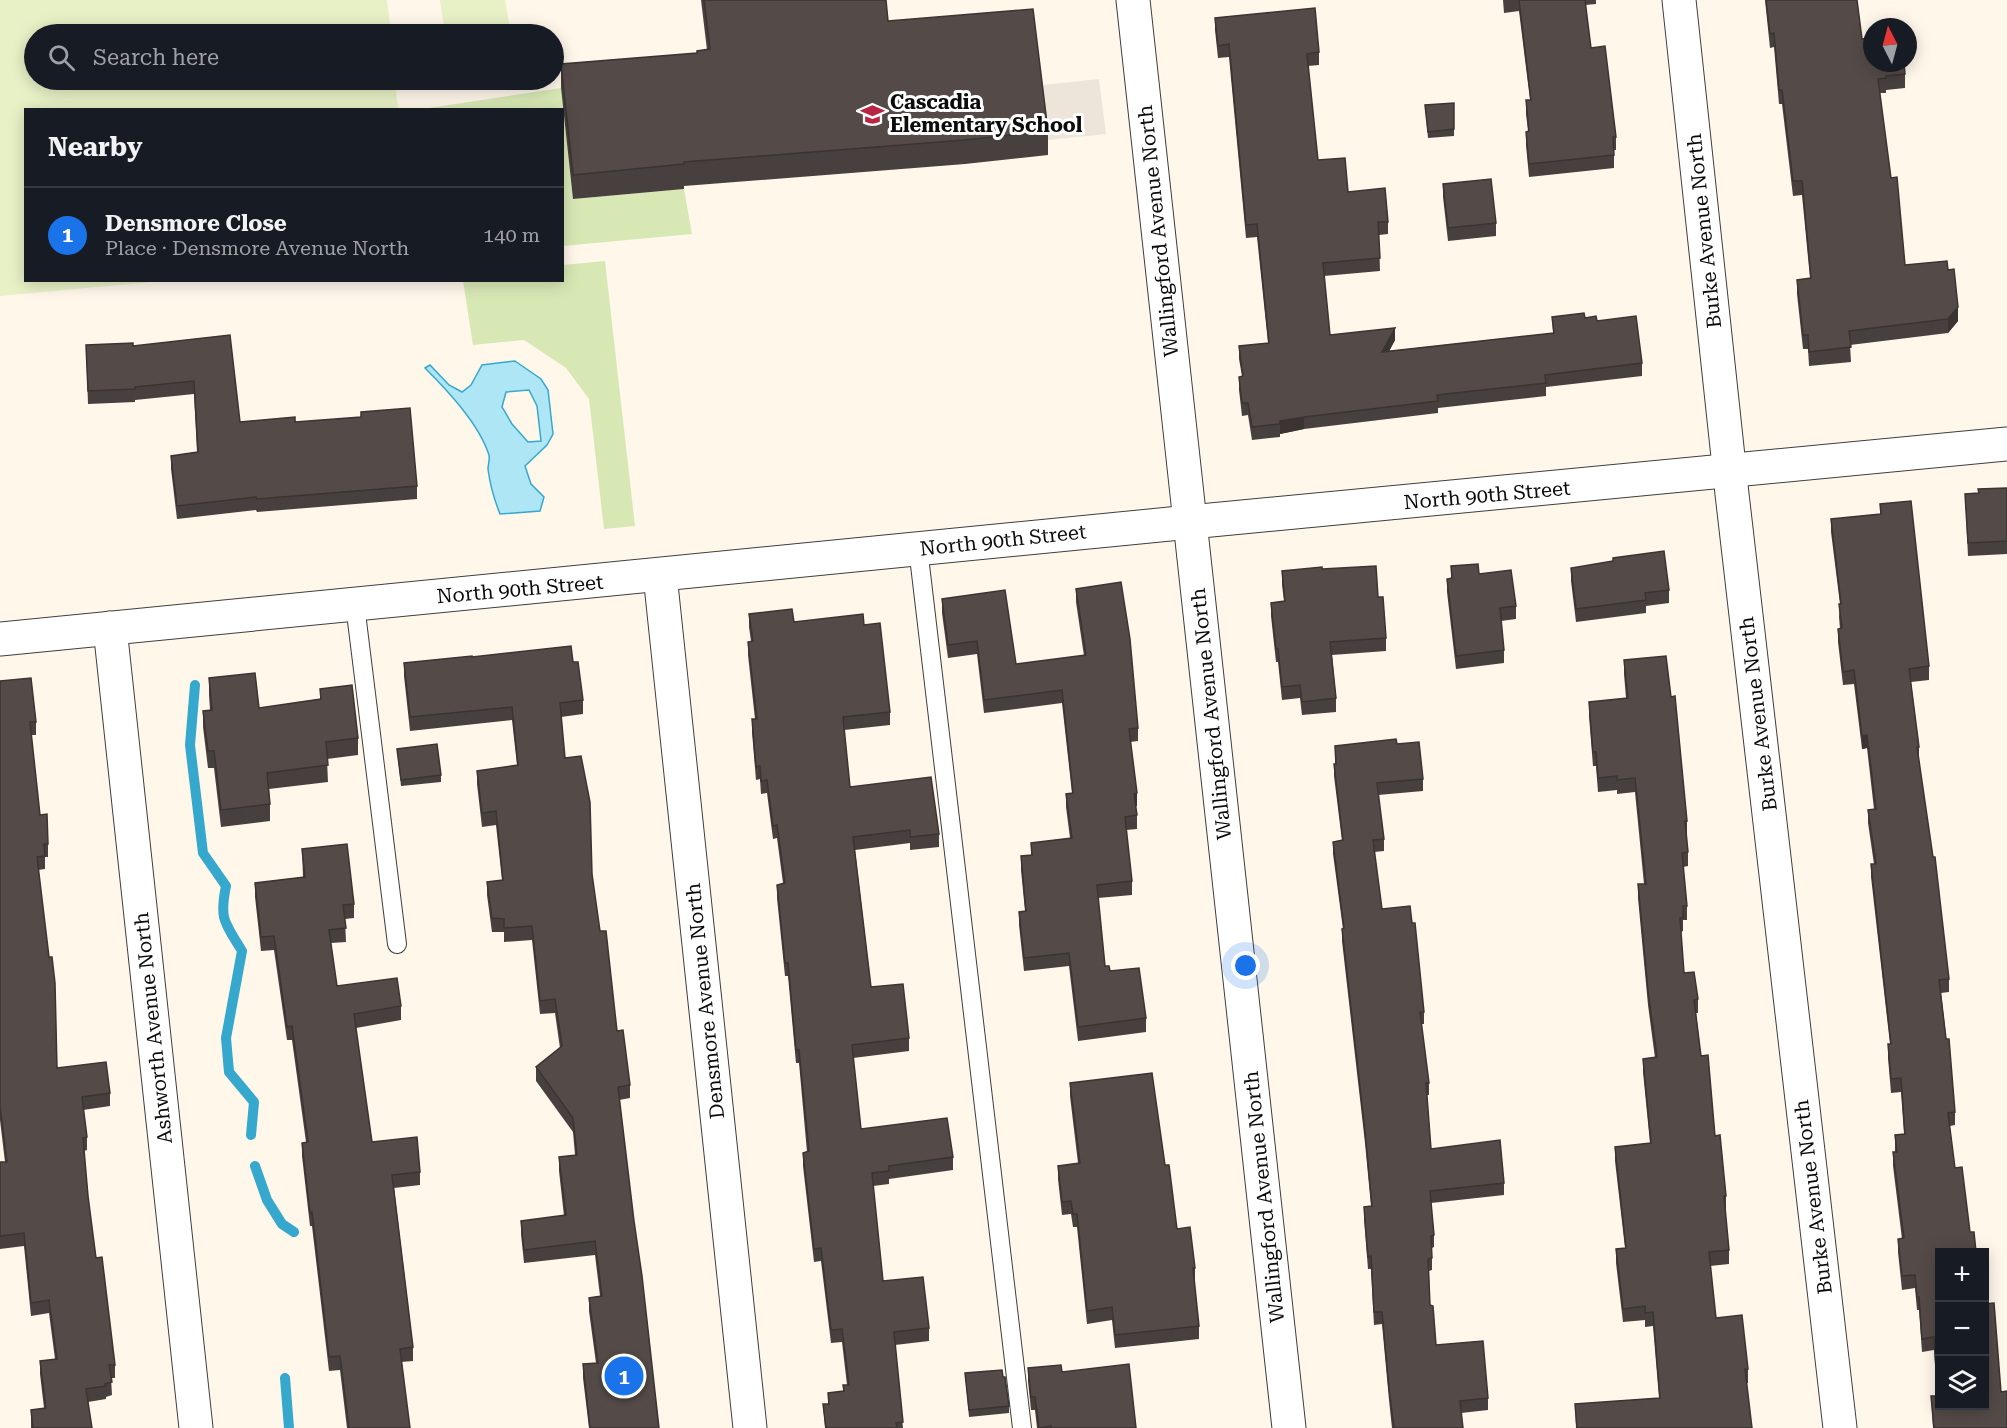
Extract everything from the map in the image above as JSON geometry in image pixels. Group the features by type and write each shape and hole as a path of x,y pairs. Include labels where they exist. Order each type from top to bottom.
{"street":[{"name":"Wallingford Avenue North","path":"1133,0 1289,1428"},
{"name":"Burke Avenue North","path":"1679,0 1730,472 1840,1428"},
{"name":"North 90th Street","path":"0,639 2007,444"},
{"name":"Densmore Avenue North","path":"660,575 750,1428"},
{"name":"Ashworth Avenue North","path":"110,628 196,1428"}],"lane":[{"path":"918,548 1022,1428"},
{"path":"356,604 397,944"}],"green space":[{"path":"0,0 387,0 390,24 24,24 24,90 396,90 398,108 24,108 24,282 152,282 0,296"},
{"path":"440,0 505,0 509,24 444,24"},
{"path":"548,90 561,90 563,108 429,108"},
{"path":"564,116 573,199 684,189 692,234 564,246"},
{"path":"605,261 635,526 604,529 589,399 566,368 524,340 473,345 463,282 564,282 564,265"}],"shaded area":[{"path":"1099,79 1106,134 1048,140 1043,85"}],"water":[{"path":"515,361 541,379 548,390 553,434 547,445 525,466 531,484 544,497 540,511 500,514 491,486 488,469 489,455 484,443 462,408 425,368 430,365 449,385 462,392 471,385 482,365","holes":["529,390 537,406 541,441 528,442 512,424 502,407 506,392"]}],"building":[{"name":"Cascadia Elementary School","path":"704,0 886,0 888,21 1033,9 1048,131 965,140 684,162 684,164 573,175 564,90 564,64 697,53 697,51 710,49"},
{"path":"1519,0 1585,0 1591,48 1605,46 1616,137 1613,137 1614,155 1529,164 1526,100 1531,100"},
{"path":"1766,0 1857,0 1863,39 1863,72 1905,72 1905,74 1878,79 1891,178 1897,177 1905,265 1947,261 1948,270 1954,269 1958,307 1948,319 1849,331 1851,347 1809,352 1808,335 1803,335 1797,280 1811,278 1802,181 1793,181 1782,90 1779,90 1774,33 1770,34"},
{"path":"1315,8 1319,52 1307,54 1318,160 1345,158 1348,192 1385,188 1388,222 1378,222 1380,258 1323,263 1330,335 1395,328 1382,352 1554,333 1552,317 1584,313 1585,318 1596,316 1597,321 1636,316 1642,363 1545,375 1546,383 1437,395 1438,401 1304,417 1280,421 1280,424 1252,427 1248,403 1242,403 1239,377 1243,376 1239,346 1269,343 1257,224 1246,225 1229,44 1218,46 1215,18"},
{"path":"1454,103 1454,129 1428,132 1425,105"},
{"path":"1491,179 1496,223 1448,228 1443,184"},
{"path":"230,335 240,422 295,417 295,422 361,417 361,412 410,408 417,486 257,499 256,497 177,506 171,456 198,452 194,381 135,387 135,389 88,391 86,345 133,343 133,346"},
{"path":"2007,488 2007,541 1968,543 1965,494 1979,493 1978,489"},
{"path":"1911,501 1929,666 1909,669 1919,747 1917,747 1933,857 1935,857 1949,979 1939,980 1946,1039 1949,1039 1955,1112 1948,1113 1955,1168 1962,1167 1970,1232 1974,1232 1976,1248 1935,1248 1935,1352 1934,1337 1922,1339 1915,1275 1902,1276 1898,1239 1904,1238 1893,1152 1897,1152 1895,1135 1905,1134 1901,1078 1891,1079 1888,1044 1891,1044 1871,864 1876,864 1868,810 1876,809 1867,735 1862,736 1854,670 1843,672 1838,629 1842,628 1839,604 1841,604 1831,519 1881,514 1880,504"},
{"path":"1664,551 1669,590 1645,593 1646,600 1576,609 1571,568 1613,561 1613,558"},
{"path":"1478,564 1479,574 1511,570 1516,606 1500,608 1504,650 1456,656 1447,579 1452,578 1451,566"},
{"path":"1376,566 1378,597 1383,597 1386,638 1330,642 1336,698 1302,702 1300,685 1282,687 1278,649 1276,649 1271,603 1285,601 1282,571 1322,567 1322,569"},
{"path":"1121,582 1130,639 1138,728 1129,729 1137,793 1134,794 1137,815 1125,817 1132,881 1097,885 1105,966 1109,966 1110,971 1139,968 1146,1018 1078,1027 1069,953 1024,958 1019,912 1026,911 1021,856 1032,855 1031,843 1072,838 1066,794 1073,793 1062,690 984,700 977,641 948,645 942,599 1005,590 1016,664 1086,655 1076,589"},
{"path":"792,609 794,622 863,614 864,625 880,623 890,712 843,717 850,787 931,777 939,834 910,837 910,830 853,837 871,987 903,984 909,1038 852,1045 861,1129 947,1118 953,1157 889,1166 889,1171 872,1173 883,1281 923,1277 929,1328 894,1332 903,1422 896,1423 897,1428 826,1428 823,1404 829,1404 828,1393 844,1391 843,1385 849,1385 842,1329 831,1330 821,1248 814,1249 803,1153 809,1151 799,1050 796,1050 788,963 785,963 777,885 785,883 777,825 773,826 767,780 761,781 760,766 756,767 752,719 757,719 748,642 753,641 749,614"},
{"path":"571,646 573,662 578,662 583,700 560,703 565,758 581,756 590,802 592,874 600,931 606,931 617,1031 623,1030 630,1085 618,1087 659,1428 590,1428 583,1364 598,1363 589,1298 602,1296 595,1241 524,1250 521,1221 566,1215 559,1157 577,1155 573,1118 536,1067 562,1046 555,999 540,1001 532,926 504,928 504,919 492,918 487,882 503,880 496,811 482,813 477,771 518,765 512,707 410,717 404,663"},
{"path":"1666,656 1671,697 1675,696 1687,821 1685,821 1688,852 1682,853 1687,906 1683,906 1683,918 1680,918 1684,973 1694,972 1698,999 1694,1000 1701,1056 1708,1055 1715,1136 1720,1135 1726,1196 1724,1196 1729,1250 1709,1252 1716,1318 1742,1315 1752,1428 1577,1428 1575,1404 1660,1398 1653,1312 1645,1313 1645,1306 1623,1309 1616,1249 1626,1248 1615,1147 1651,1143 1643,1059 1657,1057 1638,884 1646,884 1635,778 1617,780 1617,776 1598,778 1596,752 1593,752 1589,702 1628,698 1624,660"},
{"path":"255,673 259,708 321,699 320,689 352,685 358,738 326,742 328,765 267,773 270,804 221,810 214,751 208,751 203,711 212,710 209,678"},
{"path":"31,678 36,722 30,722 40,815 47,814 48,844 44,844 45,856 37,857 49,957 52,957 55,983 57,1068 106,1062 110,1093 82,1097 87,1137 83,1138 88,1196 96,1258 102,1257 115,1365 109,1365 112,1382 105,1384 106,1386 86,1389 92,1428 33,1428 31,1410 46,1408 40,1361 57,1359 49,1300 31,1303 24,1233 0,1236 0,1162 7,1162 0,1107 0,681"},
{"path":"1396,739 1397,744 1419,742 1423,779 1377,783 1384,839 1373,840 1382,909 1410,906 1412,923 1415,923 1424,1012 1420,1012 1429,1083 1426,1083 1431,1149 1500,1140 1504,1183 1430,1191 1434,1235 1431,1236 1432,1258 1428,1259 1430,1305 1433,1306 1436,1345 1483,1341 1488,1398 1460,1401 1463,1428 1394,1428 1382,1312 1374,1312 1371,1256 1368,1257 1364,1207 1372,1206 1333,842 1343,840 1334,764 1336,764 1335,746"},
{"path":"437,744 441,775 401,780 397,749"},
{"path":"347,844 354,904 343,905 346,928 329,930 337,986 397,978 401,1006 354,1014 372,1142 417,1137 420,1172 392,1175 413,1347 400,1349 410,1428 349,1428 340,1356 329,1357 302,1143 308,1142 292,1026 287,1027 274,936 261,937 255,883 305,877 302,849"},
{"path":"1152,1073 1165,1165 1169,1165 1177,1229 1190,1227 1199,1326 1115,1335 1112,1307 1087,1311 1077,1214 1073,1214 1071,1201 1062,1202 1058,1166 1080,1163 1070,1083"},
{"path":"1994,1303 2001,1392 2007,1391 2007,1428 1934,1428 1931,1396 1935,1396 1935,1410 1989,1410 1989,1304"},
{"path":"1129,1364 1136,1428 1051,1428 1051,1426 1039,1428 1035,1397 1031,1397 1028,1368 1061,1365 1062,1372"},
{"path":"1002,1370 1009,1406 969,1410 965,1373"}],"waterway":[{"path":"195,685 190,745 203,853 226,886 223,907 225,921 242,951 226,1038 229,1072 254,1102 251,1135"},
{"path":"255,1166 267,1200 282,1224 294,1232"},
{"path":"285,1378 289,1428"}],"place":[{"name":"Cascadia Elementary School","path":"872,114"},
{"name":"Densmore Close","path":"624,1376"}]}
